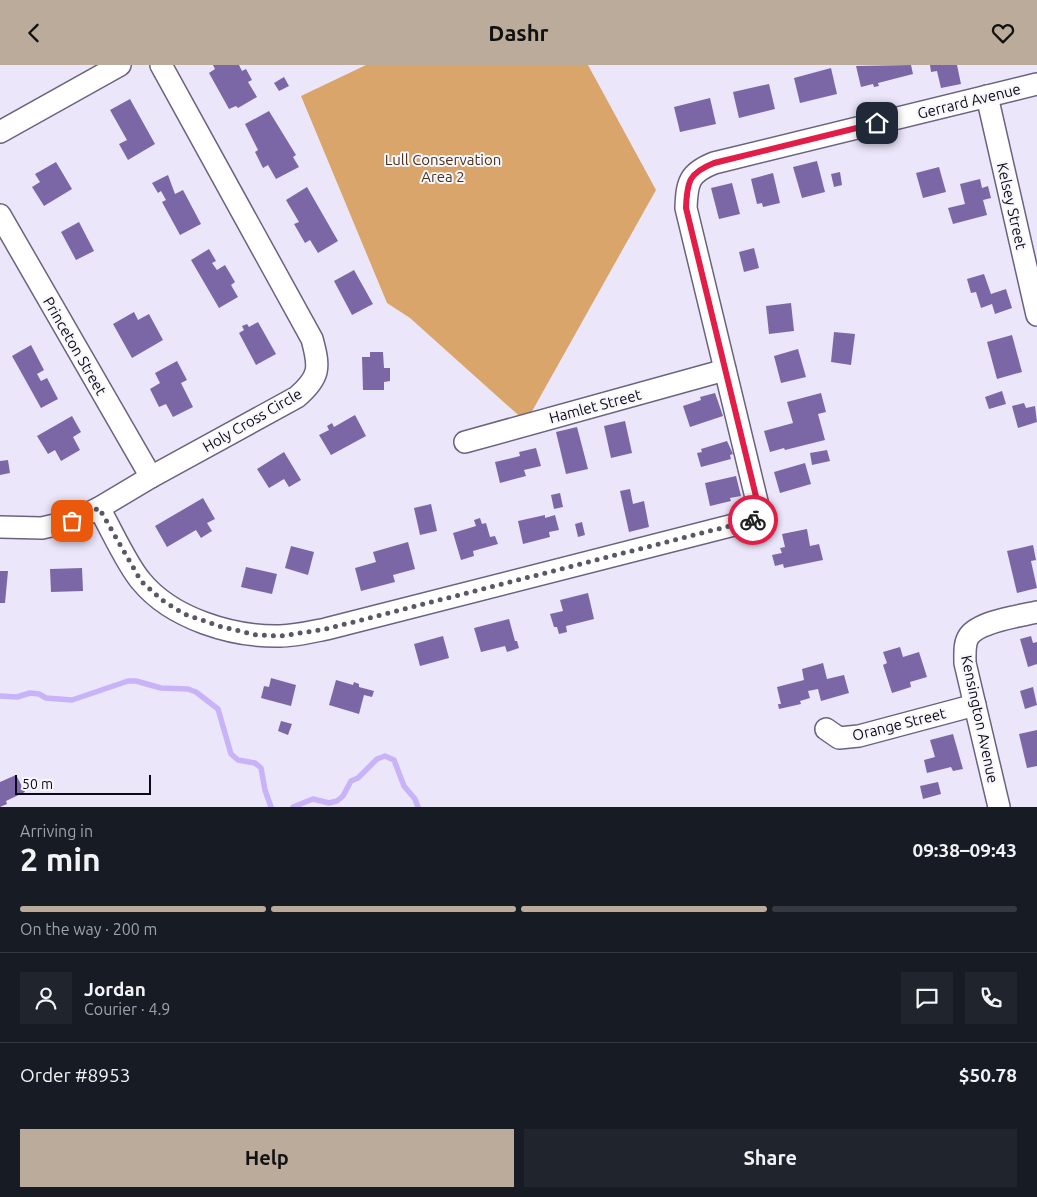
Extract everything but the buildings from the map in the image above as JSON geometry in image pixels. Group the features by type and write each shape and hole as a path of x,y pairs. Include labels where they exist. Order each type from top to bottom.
{"street":[{"path":"0,132 120,65"},
{"name":"Holy Cross Circle","path":"0,527 42,528 57,526 99,508 151,477 297,397 315,379 318,363 312,339 161,65"},
{"name":"Gerrard Avenue","path":"725,370 686,208 691,177 714,163 1037,84"},
{"name":"Kelsey Street","path":"987,96 1037,315"},
{"name":"Princeton Street","path":"0,215 151,477"},
{"path":"99,508 141,581 173,608 228,629 281,636 326,629 761,517 725,370"},
{"name":"Hamlet Street","path":"464,442 725,370"},
{"name":"Kensington Avenue","path":"998,807 965,663 966,643 972,633 984,626 1037,612"},
{"name":"Orange Street","path":"826,729 839,738 859,736 975,705"}],"green space":[{"name":"Lull Conservation Area 2","path":"366,65 588,65 656,190 526,422 410,318 387,303 301,96"}],"waterway":[{"path":"0,696 17,697 30,693 39,694 46,698 72,700 128,681 136,681 161,688 188,689 196,692 218,709 231,754 238,760 255,763 261,768 265,790 271,807"},
{"path":"293,807 313,799 329,803 337,801 343,796 351,781 358,778 377,759 385,756 394,760 404,786 415,799 418,807"}],"way so far":[{"path":"72,521 99,508 141,581 173,608 210,624 233,630 257,635 281,636 326,629 444,597 579,566 753,520"}],"route":[{"path":"753,520 761,517 686,208 686,195 689,183 695,173 714,163 877,123"}]}
